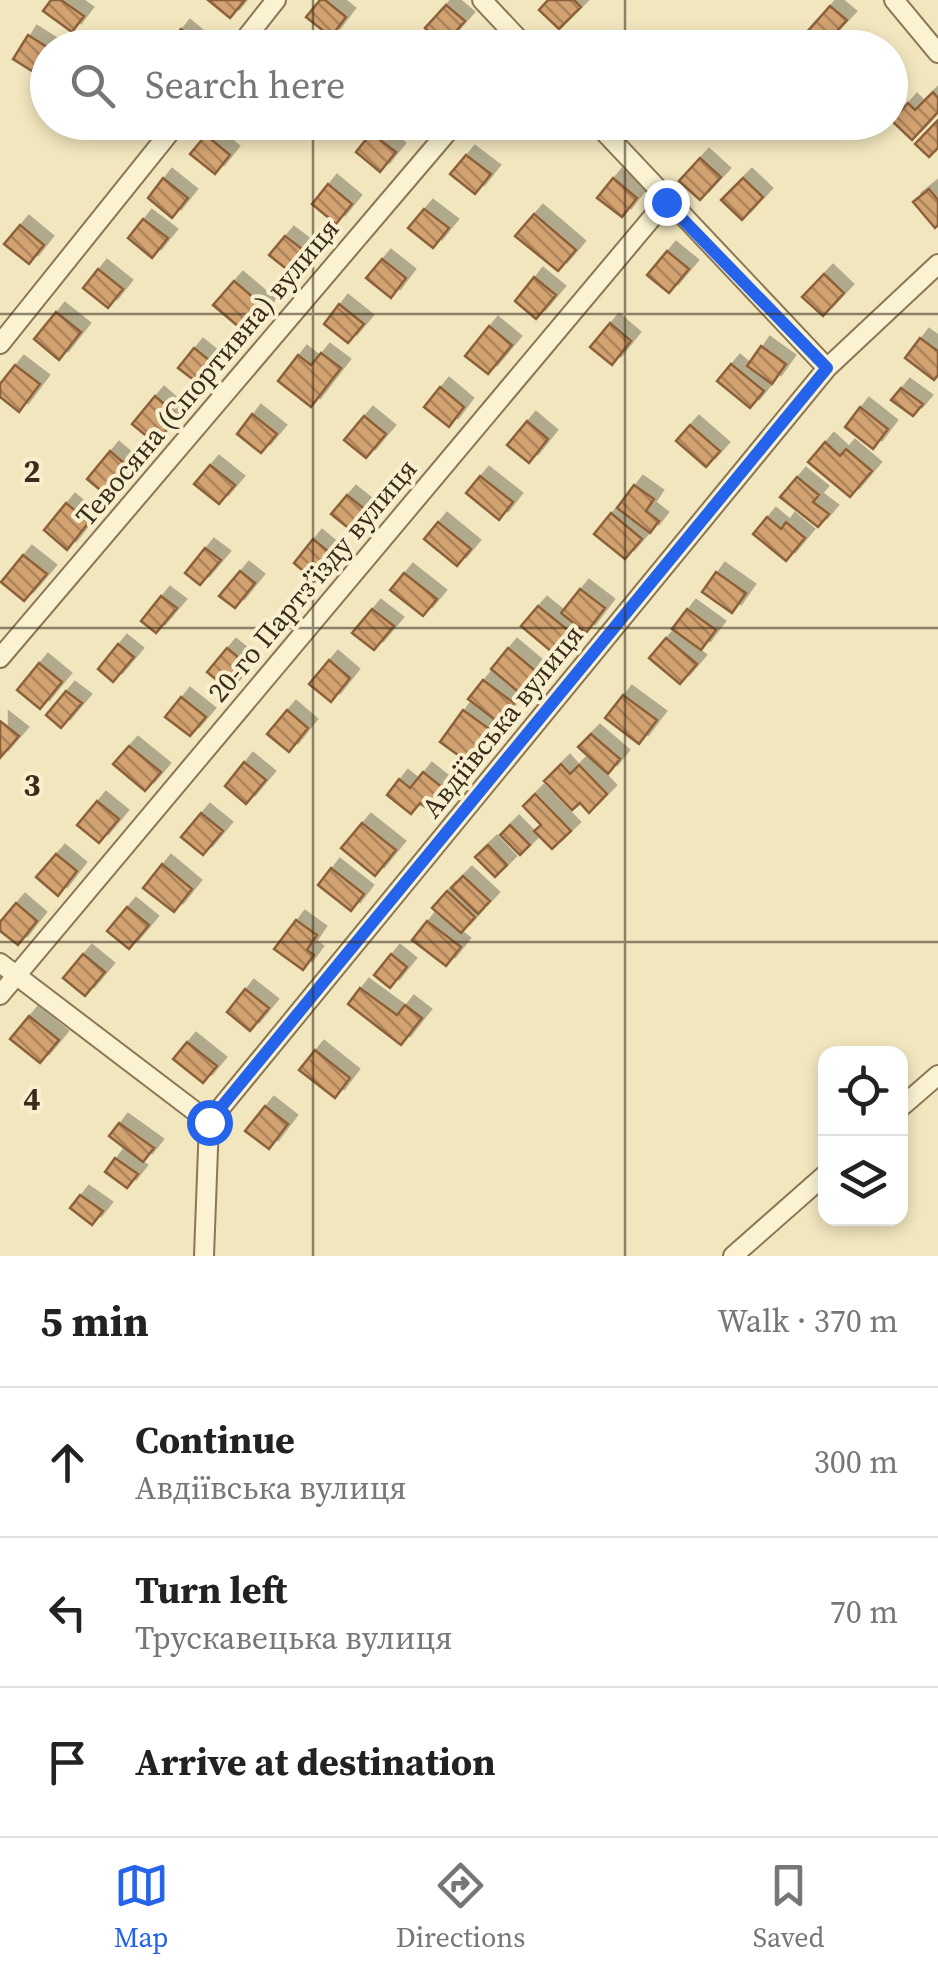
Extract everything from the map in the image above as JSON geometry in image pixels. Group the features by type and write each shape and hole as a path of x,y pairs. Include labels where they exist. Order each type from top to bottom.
{"street":[{"path":"252,30 276,0"},
{"path":"482,0 509,30"},
{"path":"894,0 938,53"},
{"path":"0,344 164,140"},
{"name":"Тевосяна (Спортивна) вулиця","path":"0,658 441,140"},
{"path":"611,140 827,368"},
{"name":"20-го Партз’їзду вулиця","path":"0,995 666,202"},
{"name":"Авдіївська вулиця","path":"209,1122 827,368 938,264"},
{"path":"0,963 209,1122 204,1256"},
{"path":"908,1101 938,1075"},
{"path":"733,1256 818,1181"}],"building":[{"path":"51,0 61,0 84,16 69,30 43,11"},
{"path":"208,0 245,0 230,18"},
{"path":"320,0 325,0 346,17 336,30 322,30 306,17"},
{"path":"548,0 574,0 581,7 559,29 539,10"},
{"path":"446,5 465,21 457,30 425,28"},
{"path":"830,6 847,20 838,30 809,30"},
{"path":"28,35 30,36 30,70 13,59"},
{"path":"933,92 938,98 938,112 912,140 908,136 908,103 915,110"},
{"path":"938,120 938,148 929,157 915,144"},
{"path":"202,140 212,140 230,155 215,174 190,154"},
{"path":"365,140 380,140 396,152 380,172 356,152"},
{"path":"466,155 491,174 475,194 450,174"},
{"path":"700,158 721,177 700,200 679,181"},
{"path":"163,178 188,198 172,218 148,198"},
{"path":"613,178 637,198 622,217 597,198"},
{"path":"743,178 763,197 742,220 721,200"},
{"path":"328,184 352,204 336,224 312,204"},
{"path":"929,189 938,200 935,228 913,202"},
{"path":"424,209 449,228 433,248 408,228"},
{"path":"534,214 576,250 558,271 515,236"},
{"path":"143,219 168,238 152,258 128,238"},
{"path":"20,225 44,245 29,264 4,244"},
{"path":"285,236 310,255 294,275 269,255"},
{"path":"667,251 689,269 669,293 647,275"},
{"path":"382,259 406,278 391,298 366,278"},
{"path":"98,269 123,289 108,308 83,288"},
{"path":"824,274 844,293 823,316 802,297"},
{"path":"534,277 556,295 536,319 515,301"},
{"path":"234,281 266,308 246,333 213,305"},
{"path":"339,304 364,324 348,343 324,324"},
{"path":"56,312 81,332 59,360 34,339"},
{"path":"610,323 631,341 612,365 590,347"},
{"path":"489,326 512,345 488,374 465,356"},
{"path":"920,338 938,351 938,375 934,380 905,358"},
{"path":"761,346 786,364 772,384 747,366"},
{"path":"194,348 219,368 203,387 178,368"},
{"path":"321,353 341,368 311,407 278,381 298,355 311,365"},
{"path":"731,364 764,391 750,408 717,381"},
{"path":"15,365 40,384 19,412 0,397 0,384"},
{"path":"440,387 464,407 449,427 424,407"},
{"path":"901,388 923,404 913,416 891,400"},
{"path":"155,396 178,416 155,443 132,424"},
{"path":"860,407 888,429 873,449 845,427"},
{"path":"252,414 277,434 261,453 237,434"},
{"path":"364,416 386,434 366,458 344,440"},
{"path":"527,421 548,439 529,463 507,445"},
{"path":"690,425 720,451 706,467 676,441"},
{"path":"825,442 840,456 846,449 872,471 850,497 808,462"},
{"path":"110,451 133,471 110,498 87,479"},
{"path":"210,465 235,485 219,504 194,484"},
{"path":"480,476 513,502 499,520 466,493"},
{"path":"797,477 819,495 813,502 829,514 818,527 780,497"},
{"path":"634,485 654,499 646,511 659,521 650,533 617,508"},
{"path":"347,495 372,515 356,534 331,514"},
{"path":"66,503 89,522 67,550 44,530"},
{"path":"611,513 642,539 625,559 594,534"},
{"path":"767,517 781,529 786,522 805,538 786,561 753,534"},
{"path":"438,522 471,549 457,566 424,539"},
{"path":"313,539 335,557 315,581 294,563"},
{"path":"205,548 221,560 200,585 185,573"},
{"path":"23,555 47,574 24,601 1,582"},
{"path":"240,571 255,583 235,608 219,596"},
{"path":"716,572 746,593 732,613 702,592"},
{"path":"404,573 437,599 423,616 390,590"},
{"path":"580,589 605,608 586,633 561,613"},
{"path":"161,596 177,608 156,633 141,621"},
{"path":"538,606 569,631 552,652 521,626"},
{"path":"372,609 394,626 374,650 352,633"},
{"path":"687,609 716,630 701,650 672,629"},
{"path":"666,638 697,664 680,684 649,658"},
{"path":"118,644 134,657 113,682 98,669"},
{"path":"227,648 249,666 229,690 207,672"},
{"path":"508,648 539,674 522,695 491,669"},
{"path":"329,660 350,678 331,702 309,684"},
{"path":"39,663 62,682 40,709 17,690"},
{"path":"483,680 514,703 499,723 468,699"},
{"path":"66,691 82,703 61,728 46,715"},
{"path":"623,695 657,720 639,744 605,718"},
{"path":"181,697 206,717 190,736 165,717"},
{"path":"287,710 308,728 289,752 267,734"},
{"path":"463,710 492,731 469,763 440,742"},
{"path":"0,721 19,736 0,758"},
{"path":"591,734 620,759 608,774 578,747"},
{"path":"129,746 161,772 145,791 113,764"},
{"path":"244,762 266,780 246,804 225,786"},
{"path":"561,764 570,774 579,765 607,794 589,813 580,803 572,810 544,781"},
{"path":"423,772 448,792 432,812 420,803 411,814 387,795 399,779 410,788"},
{"path":"535,794 571,831 552,849 534,831 541,825 523,806"},
{"path":"97,801 119,819 99,843 77,825"},
{"path":"201,813 223,831 203,855 181,837"},
{"path":"362,823 396,850 375,876 341,848"},
{"path":"510,825 530,845 520,855 500,835"},
{"path":"488,845 507,865 495,877 475,857"},
{"path":"56,854 77,871 58,896 36,877"},
{"path":"162,864 192,889 174,912 143,888"},
{"path":"331,868 364,894 351,911 318,885"},
{"path":"463,876 490,901 478,914 451,888"},
{"path":"447,891 475,917 461,933 432,908"},
{"path":"16,903 37,921 18,945 0,931 0,922"},
{"path":"127,907 149,925 129,949 107,931"},
{"path":"296,920 317,935 307,950 314,955 303,970 274,949"},
{"path":"427,921 461,947 446,966 412,940"},
{"path":"83,954 105,972 85,996 63,978"},
{"path":"391,954 407,967 390,988 374,975"},
{"path":"360,988 397,1015 405,1005 422,1018 401,1045 348,1004"},
{"path":"245,989 269,1008 250,1031 227,1012"},
{"path":"29,1016 59,1040 40,1063 10,1039"},
{"path":"187,1042 217,1066 203,1083 173,1059"},
{"path":"315,1050 350,1078 335,1098 299,1070"},
{"path":"265,1106 288,1124 269,1149 245,1131"},
{"path":"119,1123 154,1148 143,1162 109,1136"},
{"path":"115,1158 138,1174 127,1188 105,1172"},
{"path":"80,1195 103,1211 92,1225 70,1208"}],"route":[{"path":"209,1122 827,368 666,202"}]}
